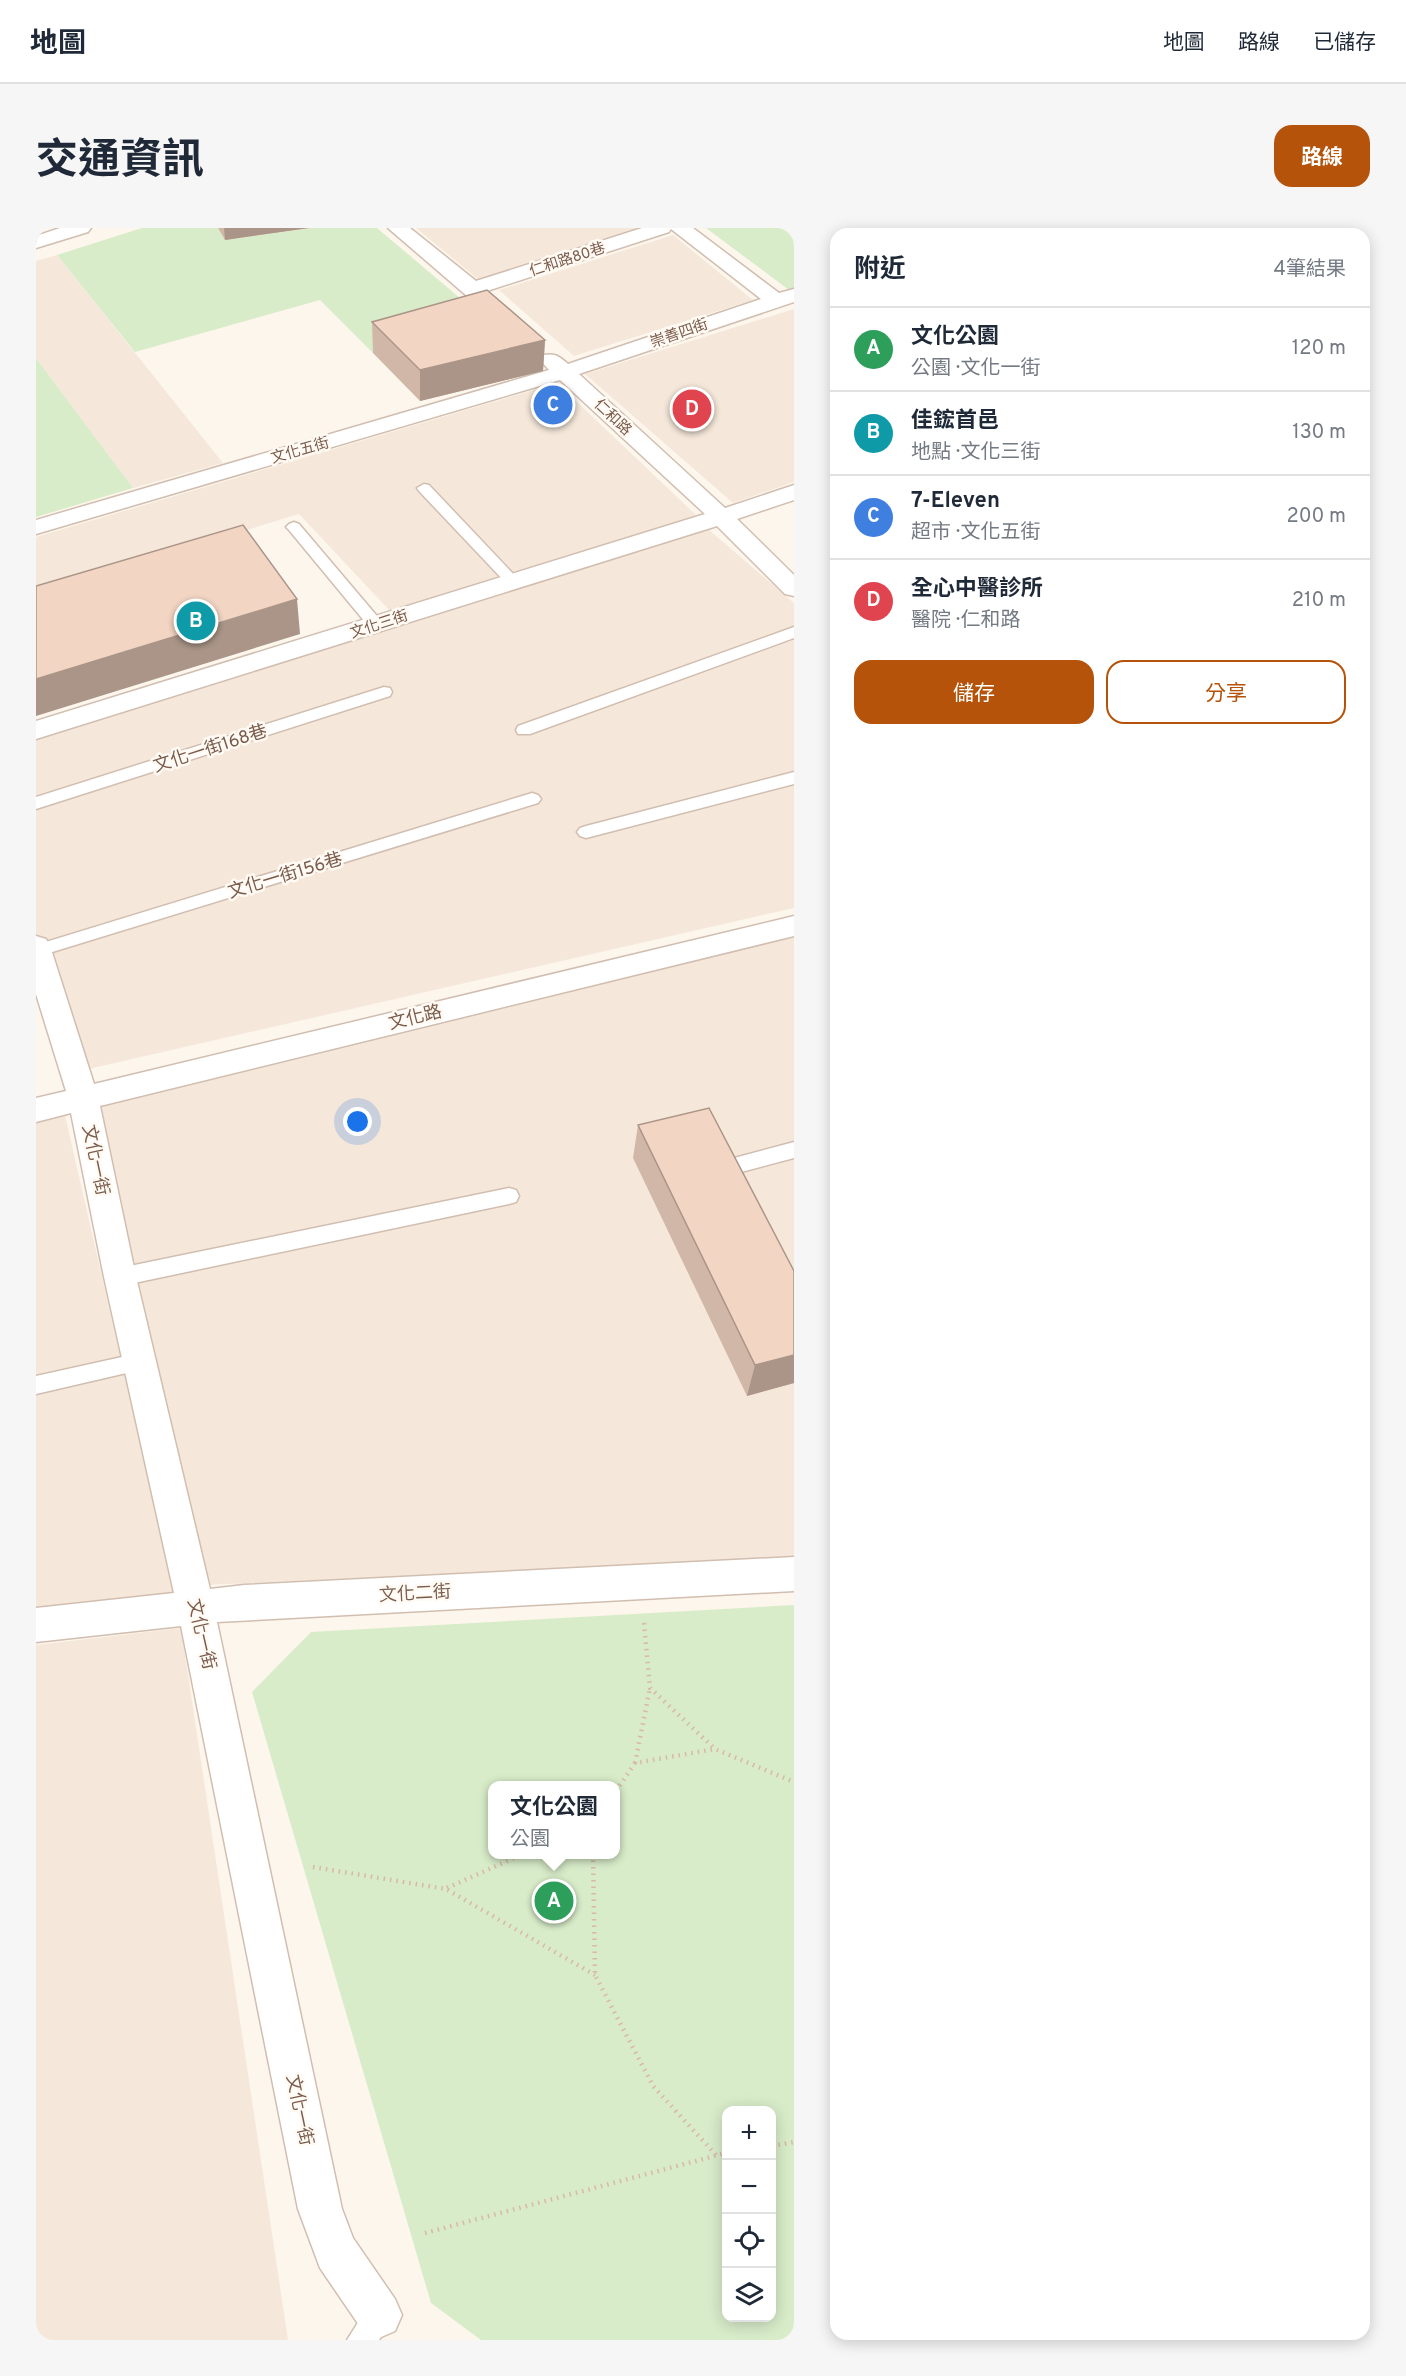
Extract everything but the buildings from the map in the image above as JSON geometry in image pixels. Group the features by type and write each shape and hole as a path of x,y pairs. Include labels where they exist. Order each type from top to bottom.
{"street":[{"path":"36,242 81,228"},
{"path":"398,228 473,289 523,334"},
{"name":"仁和路80巷","path":"473,289 662,228"},
{"path":"680,228 785,298"},
{"name":"崇善四街","path":"564,372 785,298"},
{"name":"仁和路","path":"539,349 721,517 794,589"},
{"name":"文化五街","path":"36,527 564,372"},
{"name":"文化三街","path":"36,730 721,517 794,492"},
{"name":"文化路","path":"36,1110 794,926"},
{"name":"文化一街","path":"37,949 83,1098 120,1277 196,1607 320,2209 336,2252 370,2327"},
{"name":"文化二街","path":"36,1625 244,1602 794,1574"}],"lane":[{"path":"424,488 512,581"},
{"path":"294,527 376,625"},
{"path":"524,730 794,632"},
{"name":"文化一街168巷","path":"36,803 384,692"},
{"path":"586,832 794,778"},
{"name":"文化一街156巷","path":"37,949 532,799"},
{"path":"730,1167 794,1150"},
{"path":"120,1277 508,1196"},
{"path":"36,1384 140,1362"}],"path":[{"path":"620,1784 635,1763 650,1688 644,1623"},
{"path":"650,1688 715,1749 794,1782"},
{"path":"635,1763 715,1749"},
{"path":"446,1889 512,1859"},
{"path":"593,1859 596,1976 653,2086 716,2155"},
{"path":"313,1867 446,1889 596,1976"},
{"path":"776,2145 794,2142"},
{"path":"425,2233 722,2154"}],"shaded area":[{"path":"416,228 642,228 479,280"},
{"path":"673,235 753,300 574,356 499,290"},
{"path":"57,255 223,463 133,488 36,358 36,261"},
{"path":"794,309 794,482 733,503 585,374"},
{"path":"557,383 696,515 392,613 299,514 36,595 36,537"},
{"path":"708,529 794,603 794,908 84,1070 36,940 36,738"},
{"path":"794,933 794,1559 205,1585 90,1101"},
{"path":"61,1098 175,1595 36,1611 36,1104"},
{"path":"181,1628 288,2340 36,2340 36,1645"}],"green space":[{"path":"142,228 218,228 225,240 309,228 377,228 486,320 373,353 320,300 135,352 57,255"},
{"path":"706,228 794,228 794,289 789,290"},
{"path":"36,358 133,488 36,517"},
{"path":"794,1605 794,2340 481,2340 431,2303 252,1692 311,1632"}],"place":[{"name":"7-Eleven","path":"553,405"},
{"name":"全心中醫診所","path":"692,409"},
{"name":"佳鋐首邑","path":"196,621"},
{"name":"文化公園","path":"554,1901"}]}
